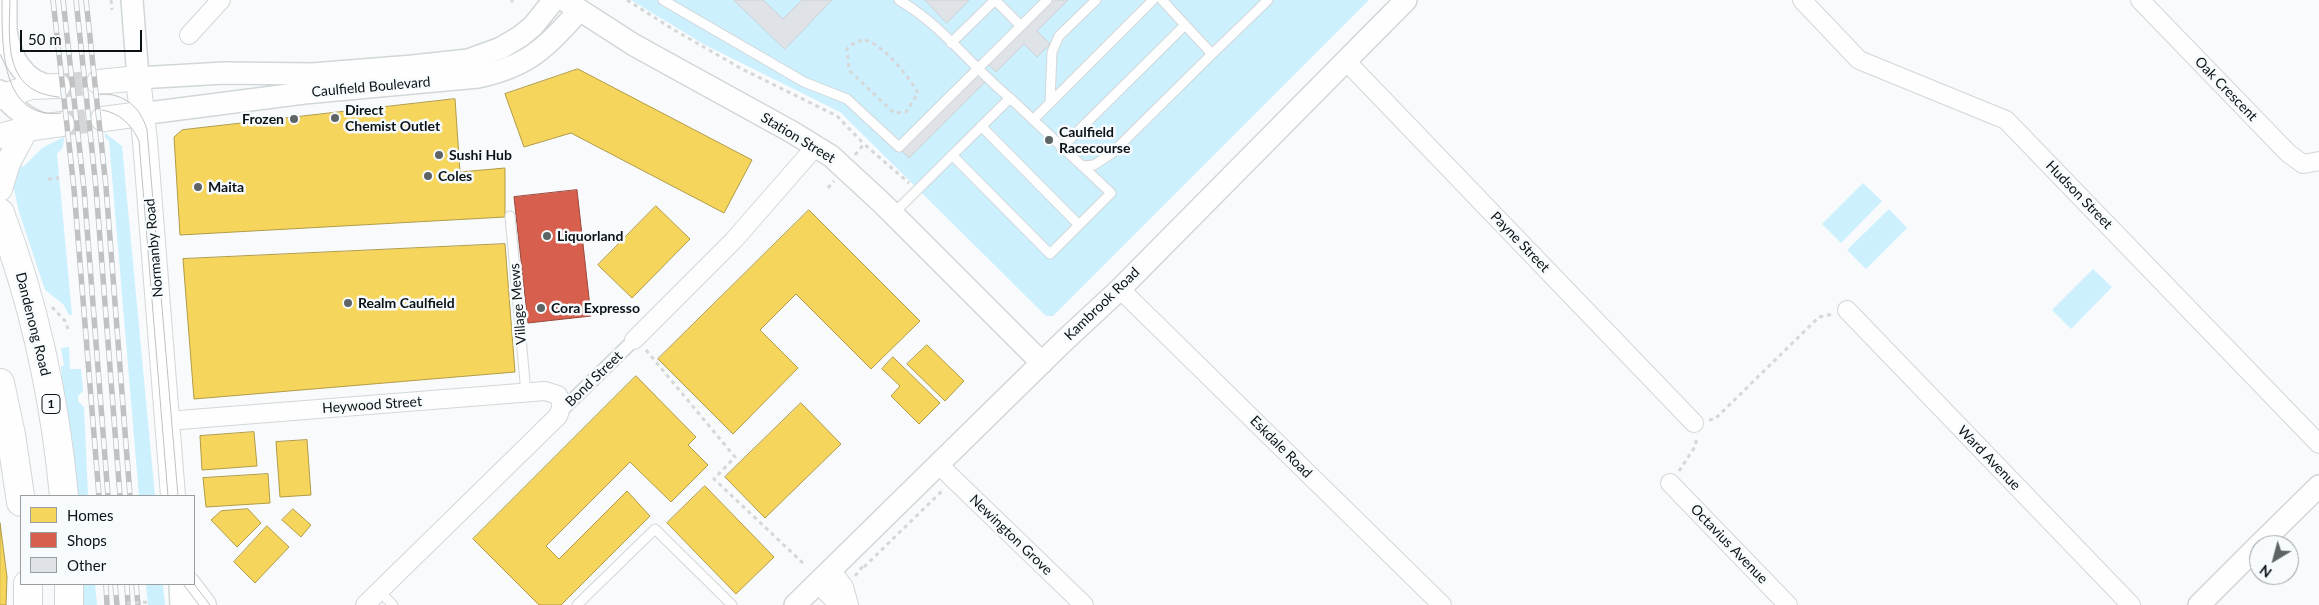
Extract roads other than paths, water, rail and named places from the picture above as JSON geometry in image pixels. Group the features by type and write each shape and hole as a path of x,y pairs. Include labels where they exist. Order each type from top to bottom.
{"highway":[{"name":"Dandenong Road","path":"0,213 24,281 32,313 51,404 64,495"},
{"path":"0,383 18,473 20,495"},
{"path":"18,473 61,470"},
{"path":"28,585 28,605"},
{"path":"69,585 69,605"}],"main road":[{"path":"99,82 138,78"},
{"name":"Normanby Road","path":"138,78 145,142 173,495"},
{"path":"1,94 30,87 57,86"},
{"path":"103,119 141,114"},
{"path":"0,136 46,126"},
{"path":"0,189 8,163 46,126"},
{"path":"189,585 204,605"}],"street":[{"path":"6,0 6,30 10,49 22,70 36,82 57,86"},
{"name":"Normanby Road","path":"132,0 138,78"},
{"path":"190,35 221,0"},
{"name":"Caulfield Boulevard","path":"138,78 218,73 312,74 468,60 501,48 521,36 537,21 554,0"},
{"name":"Kambrook Road","path":"795,605 1120,289 1406,0"},
{"name":"Hudson Street","path":"1802,0 1860,60 2006,120 2319,444"},
{"name":"Oak Crescent","path":"2140,0 2288,153 2303,164 2319,161"},
{"name":"Caulfield Boulevard","path":"141,114 304,93 478,76 501,72 529,60 556,35 572,5"},
{"name":"Station Street","path":"572,5 692,78 816,146 845,168 1042,363"},
{"path":"0,51 6,30"},
{"name":"Payne Street","path":"1345,60 1694,423"},
{"path":"1,94 27,117 46,126"},
{"name":"Bond Street","path":"365,605 734,240 816,146"},
{"name":"Eskdale Road","path":"1120,289 1442,605"},
{"name":"Ward Avenue","path":"1846,310 2131,605"},
{"name":"Heywood Street","path":"167,421 526,393 554,393 561,401 560,412"},
{"name":"Newington Grove","path":"939,465 1084,605"},
{"name":"Octavius Avenue","path":"1670,483 1788,605"},
{"path":"2269,535 2319,486"},
{"path":"2199,605 2249,555"},
{"path":"824,577 840,605"},
{"path":"824,577 844,587 849,605"},
{"path":"180,585 182,605"}],"lane":[{"path":"663,0 804,82 847,99 899,147 1047,0"},
{"path":"899,0 919,12 1061,148 1111,193 1050,254 952,155"},
{"path":"951,43 996,0 1021,26"},
{"path":"1050,102 1052,52 1059,36 1096,0"},
{"path":"1033,120 1153,0"},
{"path":"1162,0 1212,54"},
{"path":"1082,166 1094,165 1111,154 1268,0"},
{"path":"1061,148 1185,25"},
{"path":"893,214 1010,98"},
{"path":"981,126 1079,225"},
{"name":"Village Mews","path":"510,216 526,393"},
{"path":"577,605 655,529 732,605"},
{"path":"379,591 393,605"}],"tunnel":[{"path":"58,86 99,82"},
{"path":"62,124 103,119"}],"tram line":[{"path":"2,0 5,58 9,76 16,92 26,105 41,112 61,113"},
{"path":"10,0 10,48 13,62 19,75 28,86 41,93 59,97"},
{"path":"100,94 117,96 131,103 141,115 147,130 178,495"},
{"path":"102,110 114,114 125,121 139,141 168,495"},
{"path":"184,585 199,605"},
{"path":"195,585 210,605"}],"railway":[{"path":"53,0 74,189 99,495"},
{"path":"63,0 84,189 108,495"},
{"path":"76,0 96,188 120,495"},
{"path":"86,0 106,187 130,495"},
{"path":"106,585 107,605"},
{"path":"115,585 117,605"},
{"path":"127,585 128,605"},
{"path":"136,585 138,605"}],"place":[{"name":"Direct Chemist Outlet","path":"335,118"},
{"name":"Frozen","path":"294,119"},
{"name":"Caulfield Racecourse","path":"1049,140"},
{"name":"Sushi Hub","path":"439,155"},
{"name":"Coles","path":"428,176"},
{"name":"Maita","path":"198,187"},
{"name":"Liquorland","path":"547,236"},
{"name":"Realm Caulfield","path":"348,303"},
{"name":"Cora Expresso","path":"541,308"}]}
